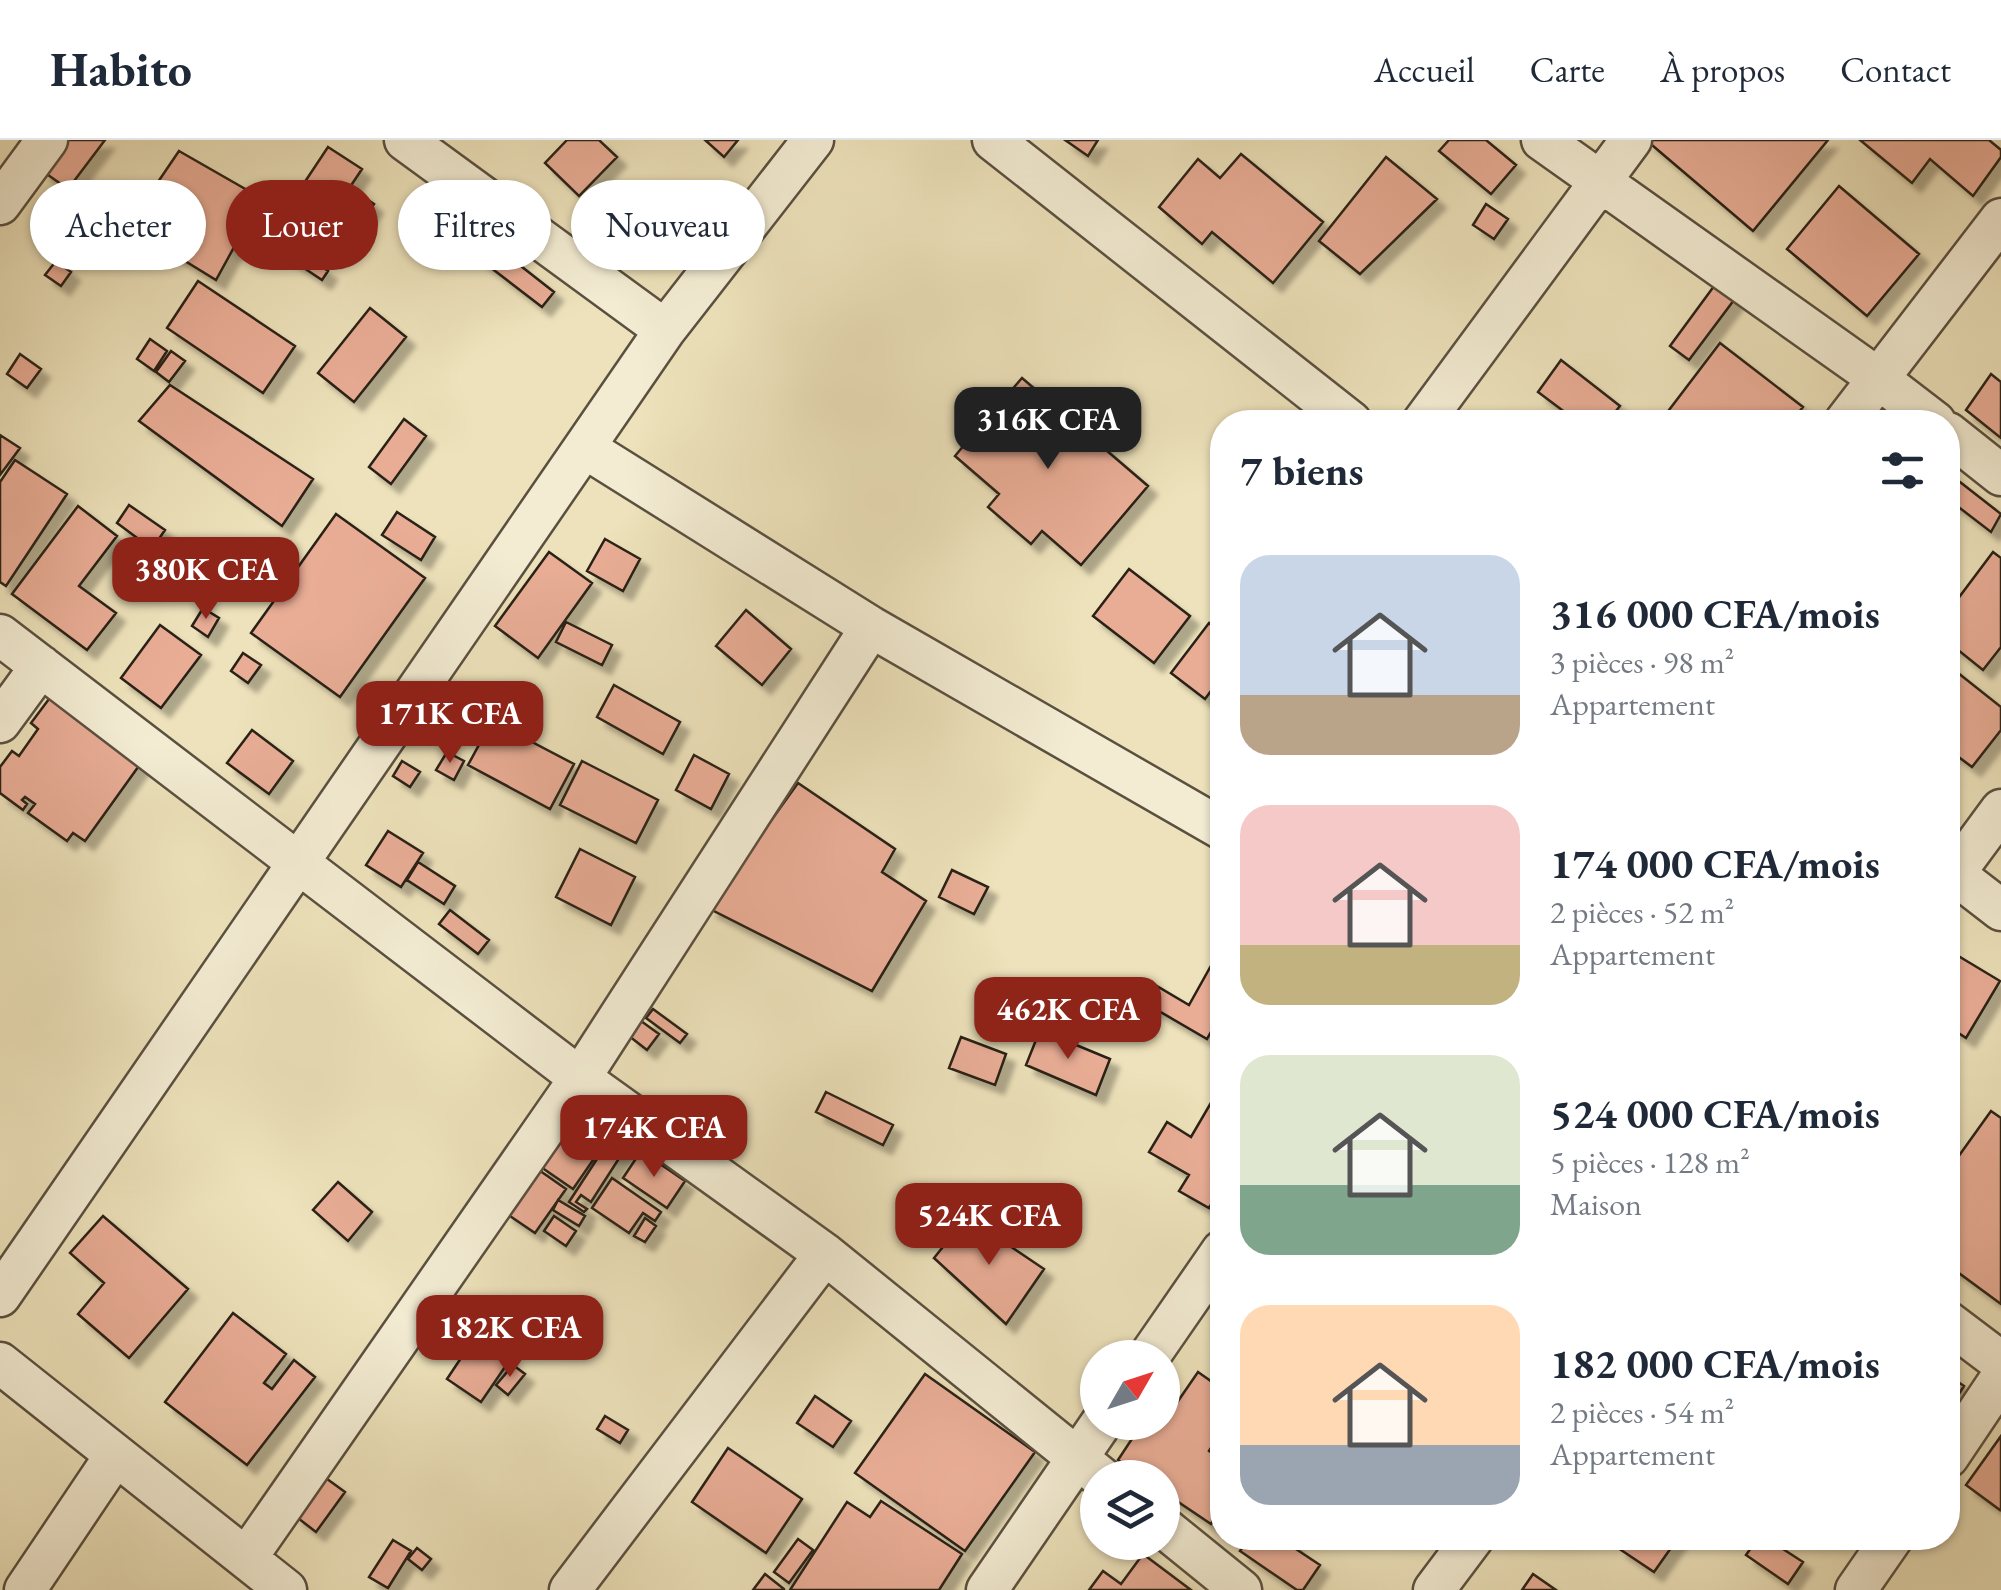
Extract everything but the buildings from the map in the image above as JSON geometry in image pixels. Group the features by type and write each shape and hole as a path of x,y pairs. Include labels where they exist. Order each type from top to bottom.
{"street":[{"path":"0,204 47,140"},
{"path":"405,140 665,330"},
{"path":"0,1296 665,330 814,140"},
{"path":"994,140 1336,410"},
{"path":"1542,140 1919,410"},
{"path":"1432,410 1630,140"},
{"path":"1855,410 2001,219"},
{"path":"1960,443 2001,475"},
{"path":"585,448 872,627 1210,822"},
{"path":"247,1558 580,1078 872,627"},
{"path":"0,635 580,1078 825,1254 1080,1460"},
{"path":"0,722 41,666"},
{"path":"1960,862 2001,810"},
{"path":"1960,882 2001,910"},
{"path":"570,1590 825,1254"},
{"path":"1160,1340 1210,1268"},
{"path":"1960,1331 2001,1362"},
{"path":"0,1363 286,1590"},
{"path":"1960,1438 2001,1378"},
{"path":"25,1590 115,1456"},
{"path":"987,1590 1080,1480"},
{"path":"1180,1541 1241,1590"},
{"path":"1434,1590 1464,1550"},
{"path":"1856,1590 1884,1550"}]}
